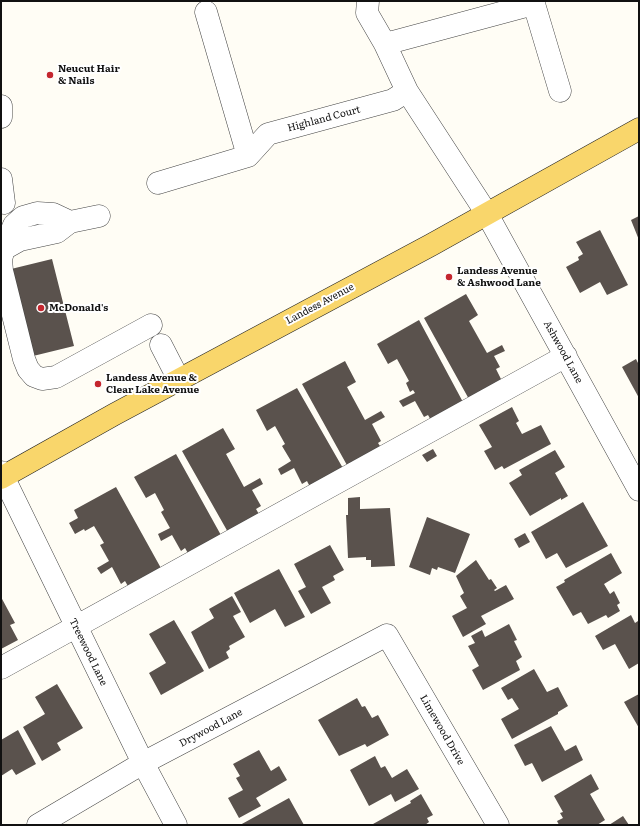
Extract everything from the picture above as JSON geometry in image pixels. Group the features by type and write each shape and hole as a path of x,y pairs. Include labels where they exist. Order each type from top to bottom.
{"main road":[{"name":"Landess Avenue","path":"1,476 487,214 639,129"}],"street":[{"path":"385,44 534,4 560,91"},
{"path":"368,7 406,91 487,214"},
{"path":"158,183 248,156 206,12"},
{"name":"Highland Court","path":"248,156 268,134 393,100 406,91"},
{"path":"1,106 1,117"},
{"path":"1,179 4,203"},
{"path":"98,216 70,222 53,214 37,213 23,217 14,225 4,249 2,265 7,293 28,369 34,376 42,379 56,377 151,325"},
{"name":"Ashwood Lane","path":"487,214 639,490"},
{"path":"161,345 178,380"},
{"path":"1,668 566,356"},
{"name":"Treewood Lane","path":"1,476 144,764 176,825"},
{"name":"Drywood Lane","path":"38,825 144,764 387,635"},
{"name":"Limewood Drive","path":"387,635 498,825"}],"building":[{"path":"639,216 639,240 631,220"},
{"path":"600,230 628,285 607,295 600,282 580,293 566,267 579,260 578,257 583,254 576,242"},
{"name":"McDonald's","path":"52,259 74,346 29,357 7,270"},
{"path":"466,294 478,315 469,321 487,353 502,345 505,351 494,356 500,367 496,369 503,383 470,401 424,318"},
{"path":"419,320 464,404 432,422 428,415 424,417 415,401 403,407 399,401 415,393 413,390 410,392 406,383 409,381 397,359 388,364 377,344"},
{"path":"636,359 639,365 639,398 622,367"},
{"path":"345,361 356,382 347,387 365,420 381,411 385,417 372,424 381,441 378,443 382,449 348,467 302,384"},
{"path":"297,388 344,470 311,489 307,481 302,484 294,468 281,475 278,469 291,461 282,446 285,444 275,426 267,431 256,410"},
{"path":"512,407 519,421 516,423 522,434 541,425 551,444 504,469 502,466 495,470 484,451 492,447 479,425"},
{"path":"223,428 235,449 226,454 244,487 260,478 263,484 252,490 261,506 256,509 260,516 229,534 182,451"},
{"path":"433,449 437,456 427,462 422,455"},
{"path":"555,450 565,467 555,473 568,496 561,500 561,498 530,516 509,483 522,475 519,470"},
{"path":"176,454 222,537 189,555 185,548 181,551 172,535 161,541 158,534 170,528 161,512 164,510 155,493 146,498 134,477"},
{"path":"116,487 162,570 129,588 125,581 121,584 112,567 101,574 97,568 109,561 100,545 104,543 94,526 75,534 69,523 78,518 74,510"},
{"path":"360,497 360,509 390,508 395,566 371,567 371,560 366,560 366,557 348,558 346,515 348,515 348,498"},
{"path":"583,502 608,546 566,568 557,553 546,559 531,532"},
{"path":"427,517 470,534 455,573 438,567 437,570 432,568 430,575 409,567"},
{"path":"525,533 530,542 519,548 514,539"},
{"path":"330,545 344,570 333,576 335,580 322,587 331,603 311,614 298,591 306,587 294,564"},
{"path":"611,553 622,573 604,584 610,594 614,591 620,603 617,605 620,611 608,618 606,615 588,624 581,612 573,616 556,587 565,582 564,580"},
{"path":"476,560 489,580 491,579 497,588 494,590 495,591 506,585 514,599 481,616 486,624 463,637 452,616 467,608 460,596 464,593 456,576"},
{"path":"279,569 305,617 285,627 275,609 250,623 234,593"},
{"path":"232,596 241,612 233,616 245,637 229,646 230,649 226,652 229,658 209,669 191,632 214,618 209,609"},
{"path":"1,597 15,623 10,625 18,640 1,649"},
{"path":"631,615 635,623 638,621 639,624 639,663 629,669 615,644 603,650 595,636"},
{"path":"174,620 204,671 161,695 149,673 166,663 149,634"},
{"path":"509,624 517,640 514,641 522,657 516,661 520,670 483,690 472,670 479,666 468,646 475,643 471,636 482,630 485,637"},
{"path":"534,669 547,692 558,687 568,706 558,712 558,714 512,739 501,719 519,709 512,698 508,700 501,688"},
{"path":"57,684 83,728 57,743 61,750 42,761 23,727 45,714 35,697"},
{"path":"639,694 639,728 624,702"},
{"path":"357,698 362,707 365,706 372,718 378,715 389,735 367,747 365,744 339,756 318,720"},
{"path":"551,726 565,751 576,745 583,760 542,782 532,763 525,766 514,745"},
{"path":"18,730 36,764 16,775 12,769 1,776 1,740"},
{"path":"259,750 271,771 279,766 287,780 256,798 261,806 239,818 228,798 243,790 236,778 240,776 233,764"},
{"path":"375,756 381,768 385,766 392,778 407,769 419,789 395,802 391,794 369,806 350,770"},
{"path":"591,774 599,789 590,794 605,820 597,825 559,825 557,821 563,818 560,813 563,812 554,796"},
{"path":"421,794 433,815 427,818 429,822 425,825 373,824 411,803 410,801"},
{"path":"289,798 304,825 240,825"},
{"path":"623,816 629,825 609,825"}],"place":[{"name":"Neucut Hair & Nails","path":"50,75"},
{"name":"Landess Avenue & Ashwood Lane","path":"449,277"},
{"name":"McDonald's","path":"41,308"},
{"name":"Landess Avenue & Clear Lake Avenue","path":"98,384"}]}
